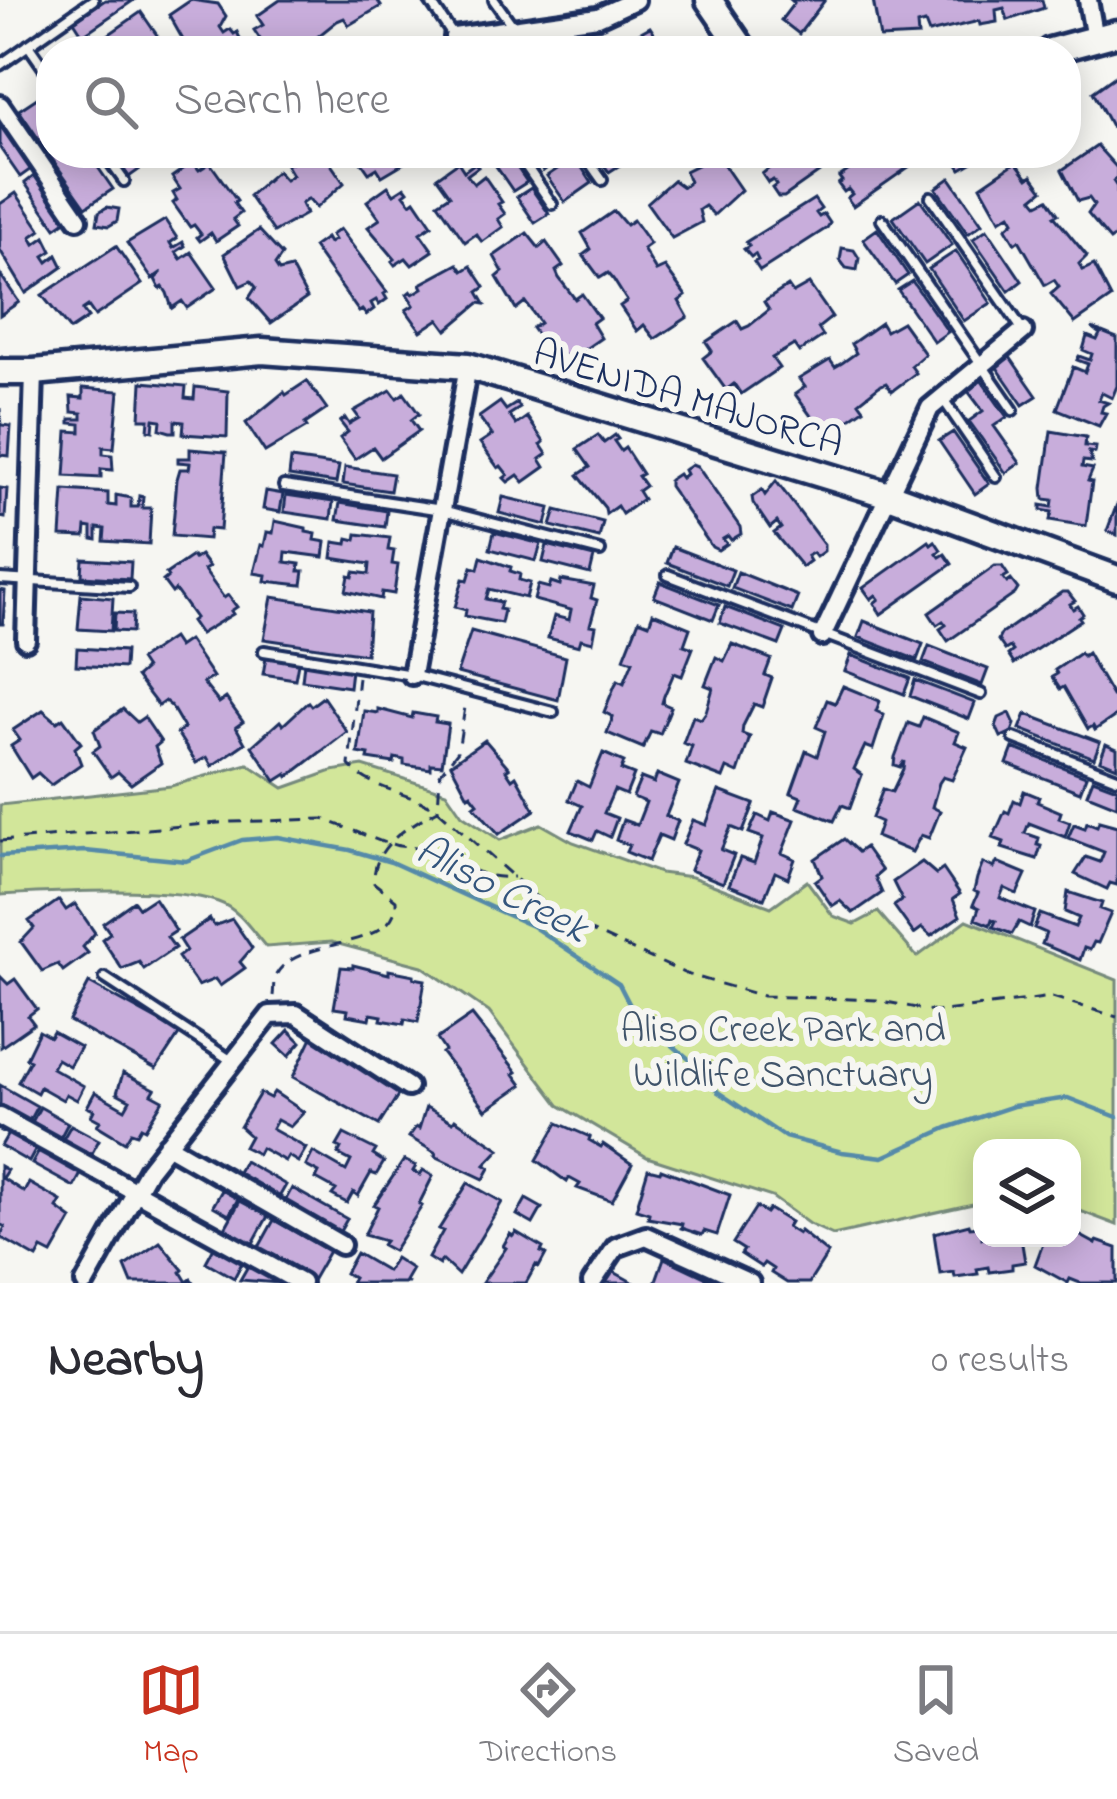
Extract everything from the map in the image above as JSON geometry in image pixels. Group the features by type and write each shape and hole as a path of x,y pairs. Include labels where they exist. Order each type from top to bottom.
{"street":[{"path":"484,36 598,16 635,0"},
{"path":"709,0 734,36"},
{"path":"1088,0 1106,36"},
{"path":"0,105 36,158"},
{"path":"43,168 78,219"},
{"path":"822,636 930,408 1023,331"},
{"name":"AVENIDA MAJORCA","path":"0,372 262,351 467,365 889,495 1117,579"},
{"path":"412,675 467,365"},
{"path":"26,640 34,372"},
{"path":"85,1283 167,1145 270,1015 296,1014 407,1087"},
{"path":"0,1117 301,1283"},
{"path":"167,1145 341,1245"},
{"path":"592,1283 616,1247 646,1236 750,1283"}],"lane":[{"path":"41,36 93,0"},
{"path":"429,0 449,36"},
{"path":"494,0 514,28 514,36"},
{"path":"0,64 36,39"},
{"path":"28,45 36,56"},
{"path":"115,168 124,181"},
{"path":"528,168 552,204"},
{"path":"594,168 602,179"},
{"path":"931,197 1023,331"},
{"path":"882,220 1013,410"},
{"path":"942,398 996,477"},
{"path":"284,485 442,510 601,551"},
{"path":"668,575 981,694"},
{"path":"0,580 129,587"},
{"path":"264,651 412,675 553,712"},
{"path":"1014,738 1117,778"},
{"path":"105,978 233,1062"}],"path":[{"path":"358,669 349,765 358,776 438,810 543,903 578,925 686,974 763,996 877,1000 936,1012 1052,997 1117,1017"},
{"path":"438,810 440,774 458,751 468,690"},
{"path":"270,1015 275,976 295,956 358,938 392,921 396,900 379,890 374,871 387,846 406,828 438,810"},
{"path":"0,841 323,819 387,846 424,849 496,878 515,877"}],"green space":[{"name":"Aliso Creek Park and Wildlife Sanctuary","path":"248,764 284,788 363,766 446,792 462,815 500,840 541,824 573,842 660,873 692,877 771,907 807,881 833,916 855,924 878,912 917,957 967,920 1117,980 1117,1225 1081,1211 1081,1139 973,1139 973,1204 833,1235 772,1197 647,1157 559,1105 489,1012 422,966 331,942 266,947 232,910 197,897 111,891 0,895 0,805 171,786"}],"building":[{"path":"105,0 134,0 83,35 74,21"},
{"path":"191,0 218,4 226,16 220,27 224,33 230,29 239,36 181,36 169,15"},
{"path":"280,0 377,0 381,6 349,25 344,18 337,21 318,36 258,36 254,30 263,25 257,16"},
{"path":"791,0 825,0 799,34 781,20 794,3"},
{"path":"873,0 1042,0 1044,8 1008,20 1004,8 996,10 997,22 980,25 979,21 929,33 925,23 917,25 918,36 880,36"},
{"path":"141,12 158,36 107,36"},
{"path":"650,27 656,36 634,36"},
{"path":"1117,75 1117,122 1111,126 1093,92"},
{"path":"36,99 36,135 19,110"},
{"path":"0,118 34,167 20,177 0,148"},
{"path":"1097,146 1117,168 1113,181 1117,235 1110,240 1088,214 1094,205 1089,198 1078,201 1062,170 1081,168 1081,157"},
{"path":"58,168 98,168 113,189 86,207"},
{"path":"185,168 214,168 237,201 241,213 233,219 238,226 216,241 211,233 200,241 201,234 173,203 177,200 173,193 180,189 172,177"},
{"path":"288,168 334,168 344,183 316,208 308,199 301,204 306,214 274,232 249,196 277,171 285,180 292,175"},
{"path":"450,168 477,168 467,175 474,184 484,176 502,202 498,204 505,214 498,219 503,227 482,242 476,234 465,242 438,203 450,195 437,177"},
{"path":"497,168 517,168 527,182 513,191"},
{"path":"559,168 582,168 592,183 565,202 547,176"},
{"path":"726,168 741,190 714,215 705,206 699,210 702,222 672,238 647,203 673,180 683,187 689,182 685,171"},
{"path":"769,168 825,168 784,197 778,197 773,180 768,183 762,174"},
{"path":"852,168 907,168 853,206 847,198 852,194 848,189 844,192 839,177"},
{"path":"1007,168 1020,168 1028,178 1032,175 1043,190 1033,198 1038,204 1048,199 1058,214 1054,216 1087,256 1079,264 1083,270 1094,265 1111,298 1075,323 1051,294 1059,287 1054,280 1045,285 1019,240 1015,243 1006,228 1014,221 1010,214 1000,220 981,186"},
{"path":"38,173 70,218 56,228 25,183"},
{"path":"950,178 982,224 968,234 936,188"},
{"path":"388,186 394,194 405,187 404,194 411,203 415,200 432,225 420,233 433,251 412,265 406,258 395,265 368,227 380,219 367,201"},
{"path":"531,188 549,214 535,223 517,197"},
{"path":"16,193 41,230 31,237 35,244 45,237 52,251 44,256 48,262 57,255 63,267 26,293 0,250 0,204"},
{"path":"814,199 821,209 816,213 824,214 830,223 827,228 760,271 755,254 751,257 744,249 749,246 746,242"},
{"path":"920,199 952,245 925,264 893,218"},
{"path":"107,207 119,209 117,221 109,226 97,224 99,212"},
{"path":"614,211 626,225 633,220 650,244 643,249 656,271 665,267 686,296 679,301 688,317 655,339 644,325 637,331 620,306 627,301 613,279 608,273 600,278 583,255 591,249 582,233"},
{"path":"165,220 177,238 170,243 173,248 183,242 185,246 176,252 181,259 191,252 216,288 187,308 182,301 172,308 155,279 162,272 152,279 127,243"},
{"path":"340,229 387,292 387,299 379,305 376,300 371,303 374,309 366,315 359,312 313,247 326,238 329,243 334,240 331,235"},
{"path":"877,229 908,275 895,284 863,239"},
{"path":"987,229 1022,281 1009,291 973,239"},
{"path":"259,230 282,255 275,265 279,271 291,268 307,298 271,323 249,298 256,287 251,281 240,286 224,254"},
{"path":"527,233 539,248 546,242 563,266 556,271 559,278 575,299 582,294 599,318 592,323 601,338 568,361 556,347 549,352 532,328 540,323 525,302 516,309 497,277 503,272 494,256"},
{"path":"116,246 142,284 95,316 88,306 82,310 88,318 70,330 42,295"},
{"path":"842,248 854,250 859,258 857,270 846,268 840,260"},
{"path":"956,251 991,303 964,321 929,269"},
{"path":"458,264 463,271 471,266 485,287 478,292 485,304 479,303 447,330 439,319 421,331 406,310 414,305 407,294"},
{"path":"0,274 19,302 0,315"},
{"path":"912,281 948,332 934,342 898,290"},
{"path":"809,284 832,317 818,328 823,336 799,352 794,345 772,358 779,368 741,394 734,384 726,390 703,358 712,351 706,342 737,321 742,329 749,326 769,310 764,302 788,286 793,293"},
{"path":"902,322 925,354 911,366 916,373 892,391 886,383 879,386 859,402 864,409 841,425 837,419 821,430 795,394 805,387 799,379 830,360 835,367 842,363 856,353 851,344 881,323 886,331"},
{"path":"1092,328 1117,338 1117,386 1112,398 1102,393 1099,400 1108,403 1099,426 1057,409 1073,367 1085,372 1088,364 1077,360 1079,356 1090,360 1092,354 1083,350 1087,336 1097,340 1100,334"},
{"path":"1010,357 1037,396 1023,405 996,366"},
{"path":"979,377 1007,417 994,426 1020,463 1006,473 969,421 983,411 965,387"},
{"path":"307,381 327,409 265,452 246,423 284,392"},
{"path":"142,382 186,386 185,398 194,399 195,387 228,391 227,437 183,434 184,422 175,421 175,432 170,432 160,429 161,420 154,419 153,431 148,430 149,419 140,419"},
{"path":"83,388 119,391 114,448 103,447 103,454 112,455 113,470 101,469 101,478 65,476 68,431 81,432 81,424 70,423 70,419 82,419 82,413 72,412 71,397 83,398"},
{"path":"391,390 397,398 404,393 419,414 411,420 419,431 381,458 373,447 355,459 340,438 348,432 340,422 345,418 349,424 359,418 354,411"},
{"path":"500,402 506,410 517,403 520,408 509,415 516,425 527,417 544,442 541,445 547,454 540,459 545,467 524,482 518,475 508,482 504,478 508,475 480,443 492,435 479,417"},
{"path":"0,408 1,425 11,426 9,456 0,455"},
{"path":"1051,431 1086,437 1085,446 1096,447 1095,453 1089,452 1092,462 1083,461 1082,467 1093,469 1086,526 1050,520 1052,512 1041,510 1041,505 1052,507 1053,500 1044,499 1043,488"},
{"path":"953,432 989,484 975,494 939,441"},
{"path":"598,435 604,443 615,435 618,439 614,441 621,451 625,448 642,474 638,476 645,486 638,491 643,499 622,514 617,506 606,514 578,475 590,467 577,449"},
{"path":"190,449 226,452 220,530 209,529 208,539 172,536 177,479 180,469 189,469 190,463 178,462 178,458 190,458"},
{"path":"291,459 339,466 336,483 289,476"},
{"path":"692,464 740,527 741,534 723,539 727,544 718,550 669,486 669,480 678,474 681,478"},
{"path":"345,467 393,474 390,491 343,484"},
{"path":"776,481 824,545 816,557 813,553 807,556 810,561 802,567 774,533 781,528 777,522 770,528 753,503 752,497 762,490 765,495"},
{"path":"0,488 7,489 5,518 0,517"},
{"path":"64,490 108,493 108,505 116,506 116,495 131,498 131,507 138,507 139,496 143,497 142,508 151,508 149,544 104,541 105,529 97,528 97,540 92,539 92,528 86,527 85,537 61,536"},
{"path":"266,491 283,494 280,512 263,509"},
{"path":"286,495 333,502 331,519 284,512"},
{"path":"503,497 550,508 546,525 499,513"},
{"path":"340,503 387,511 385,527 337,520"},
{"path":"1117,504 1117,535 1107,531"},
{"path":"556,510 603,522 599,538 551,526"},
{"path":"275,521 306,528 316,534 315,540 326,542 324,557 286,552 285,562 300,564 299,571 304,571 302,585 265,581 266,575 254,573 261,545 267,532 273,533"},
{"path":"494,532 541,544 536,561 490,549"},
{"path":"357,534 390,538 392,564 398,565 394,594 382,592 381,599 346,591 349,576 369,574 370,564 332,558 334,542 347,544"},
{"path":"935,541 941,550 937,553 945,554 952,564 881,614 874,603 879,599 876,595 871,599 863,588"},
{"path":"547,545 594,557 590,574 543,562"},
{"path":"673,547 733,570 727,586 667,563"},
{"path":"200,555 209,567 204,570 224,598 228,595 237,607 200,634 191,621 195,618 163,581 166,574"},
{"path":"481,557 511,567 510,571 520,574 519,580 530,583 526,598 489,589 486,599 501,602 499,609 504,610 501,623 465,616 466,610 455,607 463,579 468,580 472,567 478,569"},
{"path":"83,559 131,562 130,579 82,576"},
{"path":"995,566 1002,566 1008,575 1003,578 1018,589 1015,594 948,641 940,629 946,625 943,621 937,625 929,613"},
{"path":"738,572 798,596 792,611 732,588"},
{"path":"561,580 594,586 593,642 581,639 579,646 548,638 554,616 569,620 571,610 534,600 538,585 549,588 551,582 560,585"},
{"path":"660,582 719,605 713,620 654,597"},
{"path":"0,590 5,591 3,624 0,624"},
{"path":"1062,592 1075,601 1070,604 1073,609 1078,606 1081,620 1014,664 1008,655 1013,651 1005,650 998,640 1001,634"},
{"path":"81,595 113,598 111,631 78,629"},
{"path":"272,597 369,612 366,654 264,639"},
{"path":"725,607 785,630 779,645 720,623"},
{"path":"115,613 133,614 132,632 114,631"},
{"path":"653,613 690,628 684,645 693,648 682,676 674,673 664,696 662,703 671,707 660,734 651,731 643,748 607,733 613,717 604,712 615,685 618,680 624,683 633,661 624,658 639,620 649,624"},
{"path":"864,621 923,644 917,660 858,637"},
{"path":"471,631 566,657 558,700 457,673"},
{"path":"172,638 178,647 188,640 213,677 203,683 219,703 226,698 243,722 236,727 245,743 212,766 207,757 196,763 177,733 184,728 171,706 165,701 158,706 136,677 145,669 139,660"},
{"path":"732,644 771,659 765,675 772,678 762,707 754,704 743,726 742,734 750,737 738,773 727,768 723,778 686,764 692,746 683,743 693,716 701,719 706,712 713,688 705,685 716,657 724,661"},
{"path":"929,646 988,669 982,685 923,662"},
{"path":"77,648 125,651 124,668 76,665"},
{"path":"1080,653 1087,653 1112,696 1117,694 1117,715 1095,730 1093,726 1088,729 1064,687 1060,689 1052,677"},
{"path":"851,655 910,678 904,694 845,671"},
{"path":"266,657 298,663 295,679 263,674"},
{"path":"304,663 351,670 349,687 302,680"},
{"path":"915,680 975,703 969,719 910,696"},
{"path":"843,686 880,701 876,711 884,715 873,749 865,746 854,769 862,775 850,808 842,805 834,821 797,807 801,797 791,793 806,751 817,756 825,731 816,727 827,700 835,703"},
{"path":"323,697 347,732 276,781 252,746 280,721 283,725 308,702 311,706"},
{"path":"123,709 137,722 144,717 161,742 155,747 161,763 131,784 118,772 111,777 93,751 100,746 94,730"},
{"path":"378,709 412,718 413,713 436,717 435,722 448,724 442,765 431,764 431,769 404,765 404,760 395,758 394,763 368,759 369,755 358,753 364,711 378,713"},
{"path":"43,710 57,722 63,718 81,743 75,748 81,764 51,785 38,773 31,778 11,746 20,740 13,730"},
{"path":"1010,713 1015,724 1012,732 1001,737 996,726 999,718"},
{"path":"1026,714 1100,742 1094,758 1020,729"},
{"path":"923,717 959,732 955,742 967,747 952,780 943,777 939,783 932,807 940,811 929,838 921,835 912,852 876,837 881,822 872,818 883,789 892,792 903,769 904,761 900,767 894,765 908,723 919,727"},
{"path":"485,740 509,768 512,779 516,776 535,810 499,834 474,806 478,803 468,796 451,764"},
{"path":"1106,744 1117,749 1117,767 1100,760"},
{"path":"1013,748 1086,776 1080,792 1007,764"},
{"path":"603,753 624,762 621,770 634,775 626,795 614,790 604,813 617,818 610,837 597,831 593,840 571,831 582,806 569,800 577,781 589,787"},
{"path":"657,774 679,783 666,816 678,821 671,840 659,835 648,861 626,852 629,845 616,840 623,820 637,825 646,802 633,797 641,778 654,783"},
{"path":"1093,779 1117,788 1117,806 1087,794"},
{"path":"719,791 754,804 743,832 731,827 721,850 734,855 723,883 690,870 698,850 683,844 693,820 706,825"},
{"path":"1024,791 1070,822 1065,837 1029,823 1025,833 1039,838 1037,845 1041,846 1037,859 1002,848 1004,842 993,838 1005,811 1009,813 1014,800 1020,803"},
{"path":"773,812 795,820 782,853 795,859 788,878 775,872 764,899 729,885 740,858 754,863 763,838 749,833 757,815 770,821"},
{"path":"1099,821 1117,826 1117,885 1110,883 1107,889 1075,874 1086,857 1100,862 1104,852 1068,838 1074,824 1085,828 1087,822 1097,826"},
{"path":"844,839 858,852 865,847 882,871 875,877 882,893 853,913 840,901 832,906 815,881 822,876 815,859"},
{"path":"922,862 936,874 943,869 960,894 953,899 960,916 931,936 922,928 914,934 894,906 902,900 893,882"},
{"path":"997,862 1026,874 1017,894 1004,888 1000,898 1035,912 1030,927 1019,922 1012,934 993,927 996,921 992,919 990,925 975,919 977,878 983,863 994,868"},
{"path":"1068,892 1102,903 1100,909 1111,913 1098,943 1090,950 1084,948 1080,960 1042,944 1046,933 1034,928 1040,914 1075,927 1079,918 1065,912"},
{"path":"154,898 176,931 167,937 175,948 144,969 139,962 122,969 102,939 110,933 103,923 134,901 139,908"},
{"path":"59,900 66,910 75,904 95,933 83,947 88,953 63,971 58,964 42,971 21,942 34,928 29,921"},
{"path":"210,919 214,926 232,919 252,948 240,962 245,968 220,986 215,979 198,986 178,957 186,951 179,940"},
{"path":"353,965 425,980 418,1022 405,1019 404,1024 371,1014 370,1019 334,1008 341,967"},
{"path":"0,976 8,984 15,979 37,1009 28,1016 34,1024 1,1047"},
{"path":"89,983 180,1033 156,1069 69,1021"},
{"path":"472,1015 522,1085 486,1110 442,1053 437,1039"},
{"path":"289,1030 301,1042 289,1056 276,1044"},
{"path":"39,1031 50,1037 53,1032 80,1047 69,1066 57,1059 52,1068 84,1086 77,1100 66,1094 63,1100 40,1087 37,1093 18,1082"},
{"path":"312,1037 402,1089 379,1125 293,1077"},
{"path":"123,1073 155,1089 152,1094 163,1100 145,1129 131,1132 125,1142 97,1125 100,1121 91,1116 94,1110 87,1107 95,1092 125,1109 130,1100 117,1093"},
{"path":"0,1085 37,1106 29,1121 0,1104"},
{"path":"274,1092 304,1112 290,1127 277,1120 272,1129 306,1148 298,1162 244,1147 250,1136 240,1127 260,1093 270,1098"},
{"path":"40,1107 68,1123 60,1138 32,1122"},
{"path":"426,1107 455,1119 500,1149 485,1165 490,1168 484,1179 435,1156 409,1137 419,1129"},
{"path":"558,1123 632,1164 612,1201 577,1188 580,1184 569,1178 567,1182 537,1160"},
{"path":"71,1125 99,1140 91,1155 63,1139"},
{"path":"9,1132 37,1147 29,1162 1,1146"},
{"path":"344,1134 376,1150 373,1155 384,1162 347,1203 332,1195 336,1190 316,1179 319,1173 306,1166 313,1152 346,1171 351,1161 338,1154 341,1148 337,1146"},
{"path":"40,1149 82,1172 74,1187 32,1164"},
{"path":"404,1160 416,1166 413,1171 420,1175 423,1170 433,1176 422,1206 393,1251 382,1245 385,1241 364,1235 378,1207 374,1205"},
{"path":"244,1161 286,1185 278,1199 236,1176"},
{"path":"0,1166 7,1170 2,1178 24,1192 29,1183 61,1201 57,1208 72,1219 52,1254 42,1249 37,1258 0,1237 5,1227 0,1224"},
{"path":"648,1169 661,1169 730,1195 717,1235 648,1218 649,1213 636,1209"},
{"path":"468,1183 502,1202 458,1275 442,1260 439,1265 428,1258 443,1231 439,1229"},
{"path":"292,1188 347,1219 339,1233 284,1203"},
{"path":"222,1190 238,1199 229,1215 213,1206"},
{"path":"526,1199 542,1208 533,1224 517,1215"},
{"path":"240,1201 268,1216 252,1245 224,1230"},
{"path":"756,1207 790,1222 787,1227 828,1253 809,1283 787,1283 764,1263 761,1267 741,1254 744,1250 733,1243"},
{"path":"274,1220 329,1251 313,1279 258,1249"},
{"path":"969,1224 973,1247 1022,1247 1025,1262 1012,1264 1012,1269 977,1269 978,1274 940,1274 934,1233"},
{"path":"516,1232 543,1248 546,1254 539,1267 526,1283 482,1283 510,1234"},
{"path":"1081,1236 1117,1248 1117,1283 1070,1279 1068,1283 1035,1265 1042,1247 1081,1247"},
{"path":"160,1242 187,1282 194,1283 132,1283 125,1266"},
{"path":"214,1247 242,1263 234,1278 206,1262"},
{"path":"356,1253 387,1271 395,1258 412,1269 405,1281 409,1283 350,1283 353,1278 345,1273"},
{"path":"664,1258 717,1283 655,1283"},
{"path":"606,1264 614,1272 634,1283 596,1283"},
{"path":"248,1266 279,1283 240,1280"}],"waterway":[{"name":"Aliso Creek","path":"0,856 85,851 186,861 242,840 278,837 391,862 532,926 619,984 634,1013 695,1064 718,1092 785,1137 842,1152 883,1157 947,1128 1013,1106 1068,1098 1117,1117"}]}
